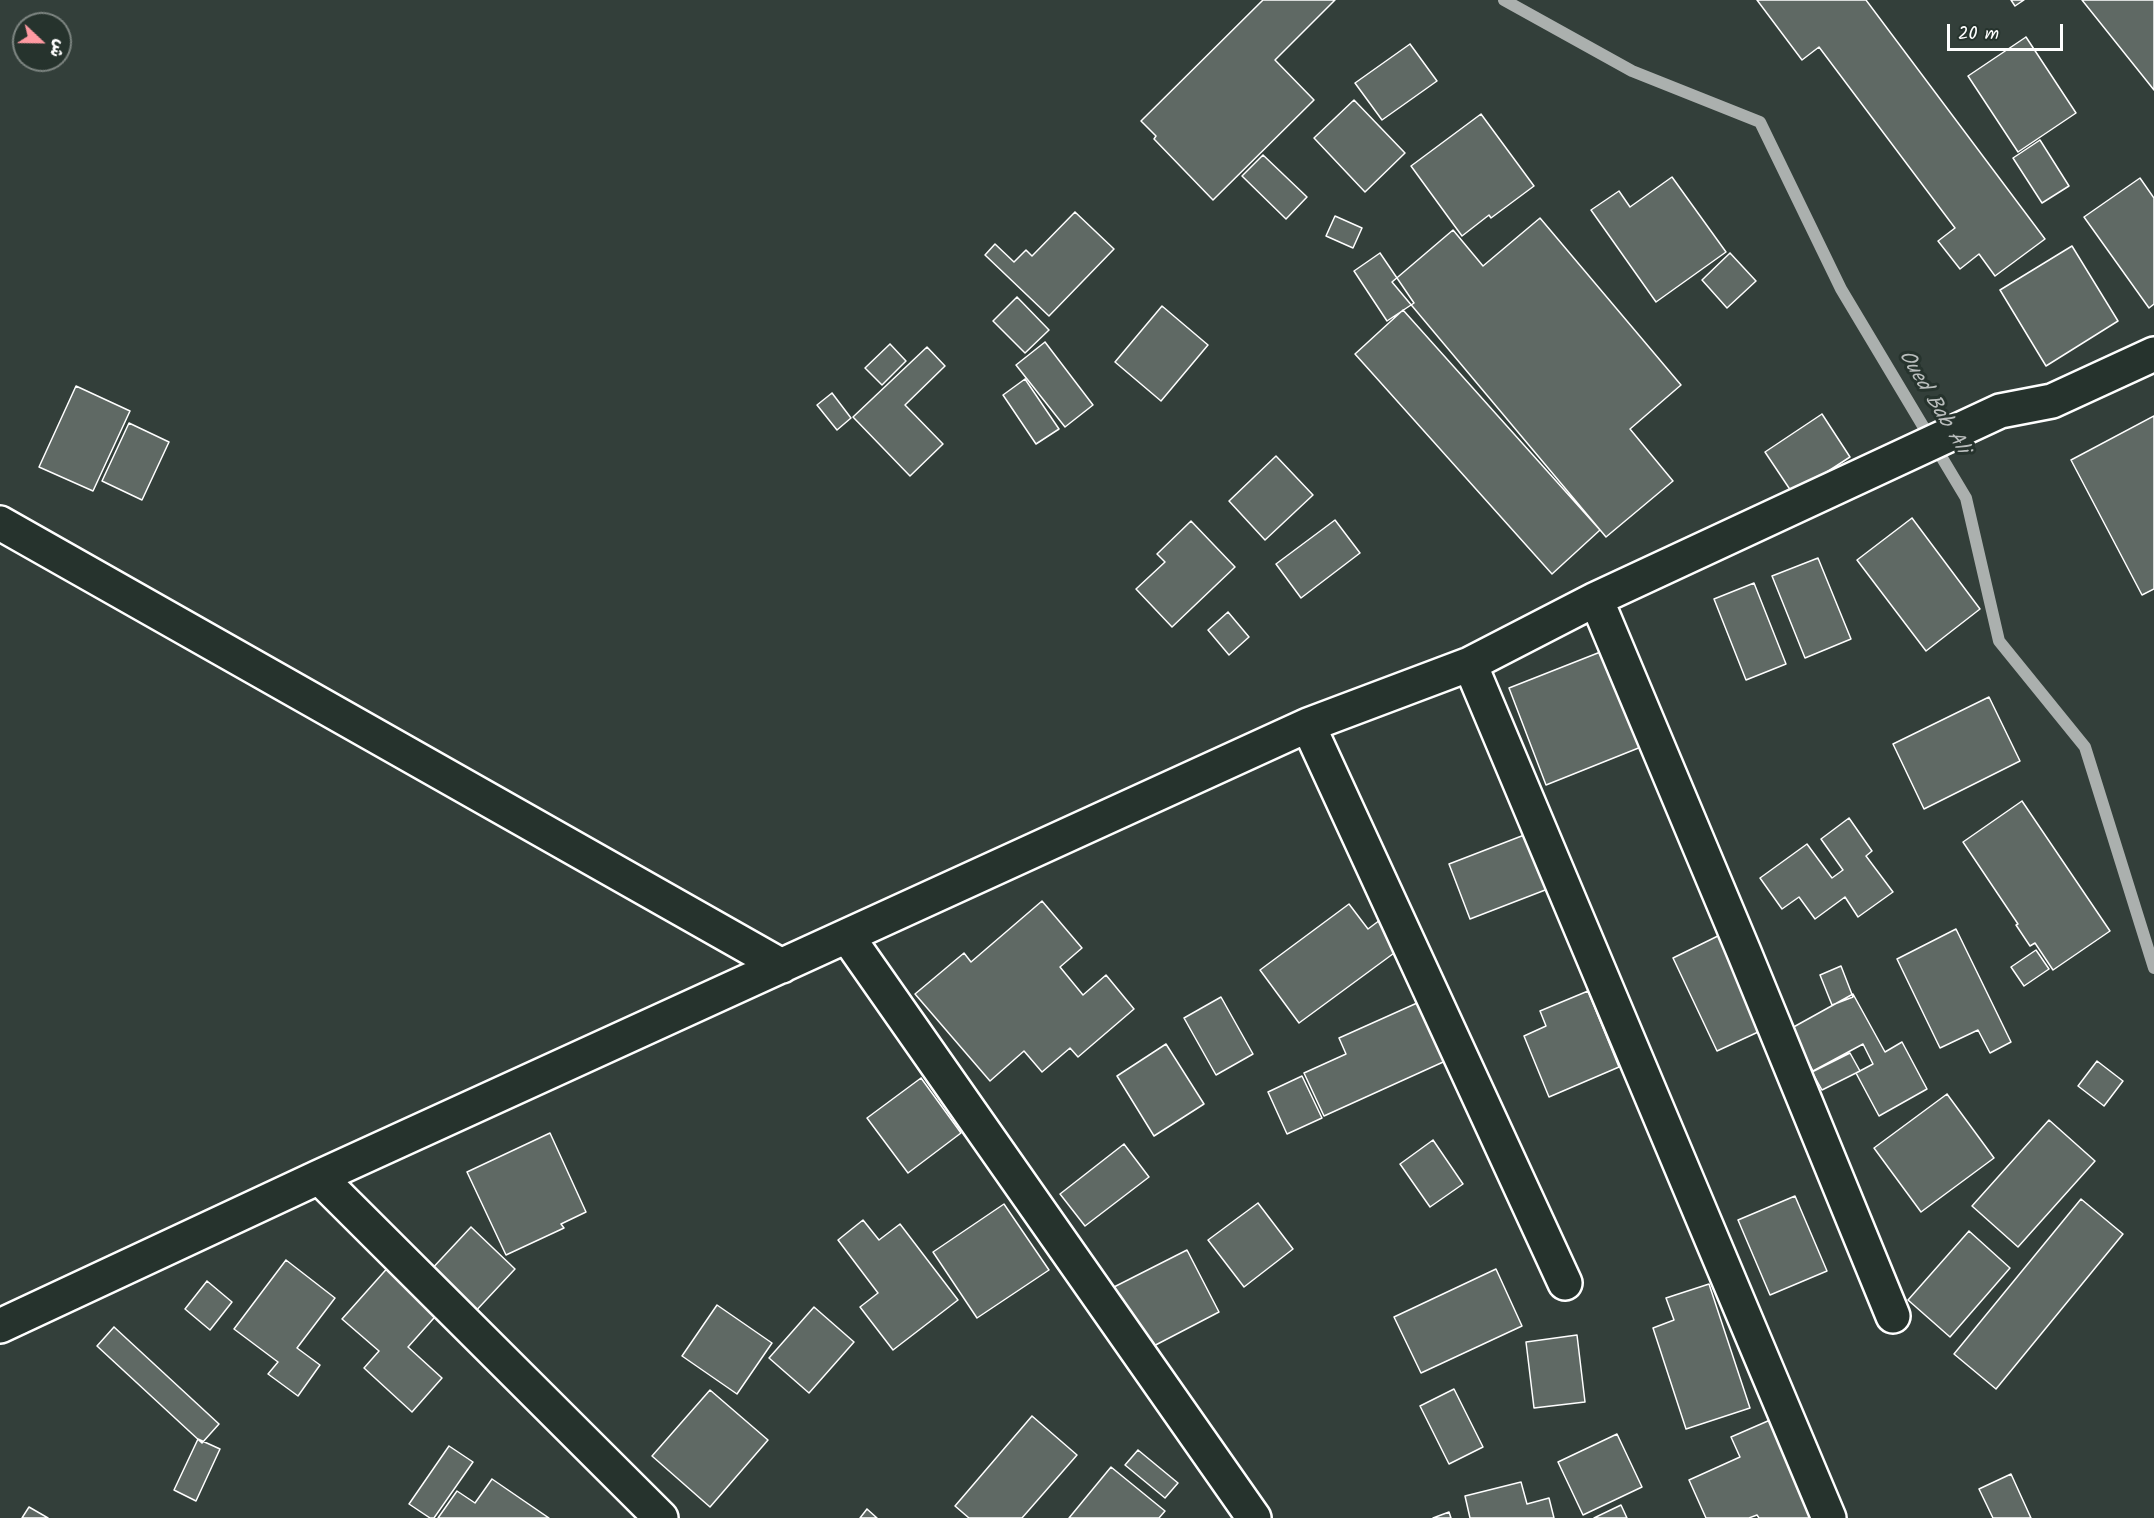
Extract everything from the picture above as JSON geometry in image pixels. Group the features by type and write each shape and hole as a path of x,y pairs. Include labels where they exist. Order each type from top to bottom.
{"street":[{"path":"0,1326 1308,725 1470,664 1596,599 2000,411 2052,401 2154,354"},
{"path":"0,523 782,966"},
{"path":"1596,599 1893,1316"},
{"path":"1470,664 1829,1518"},
{"path":"1308,725 1565,1283"},
{"path":"848,936 1254,1518"},
{"path":"320,1177 661,1518"}],"building":[{"path":"1263,0 1335,0 1275,60 1314,100 1213,200 1154,139 1156,136 1141,121"},
{"path":"1757,0 1866,0 2045,239 1995,276 1979,254 1960,269 1938,241 1955,228 1819,47 1802,60"},
{"path":"2011,0 2024,0 2015,6"},
{"path":"2082,0 2154,0 2154,90"},
{"path":"2026,37 2076,113 2018,152 1968,76"},
{"path":"1410,44 1437,81 1382,120 1355,83"},
{"path":"1354,100 1405,153 1365,192 1314,138"},
{"path":"1481,114 1534,186 1491,218 1489,215 1462,236 1411,166"},
{"path":"2040,140 2069,186 2042,203 2013,158"},
{"path":"1263,155 1307,197 1286,219 1242,176"},
{"path":"1672,177 1726,252 1656,302 1591,210 1619,191 1630,207"},
{"path":"2140,178 2154,198 2154,304 2149,308 2084,217"},
{"path":"1075,212 1114,249 1049,316 985,255 995,244 1014,262 1026,250 1032,256"},
{"path":"1335,216 1362,228 1353,248 1326,236"},
{"path":"1540,218 1681,385 1630,429 1673,481 1606,537 1392,282 1453,230 1483,266"},
{"path":"2072,246 2118,321 2046,366 2000,290"},
{"path":"1380,253 1414,303 1387,321 1354,271"},
{"path":"1730,253 1756,281 1727,308 1702,280"},
{"path":"1017,297 1049,330 1025,353 993,321"},
{"path":"1162,306 1208,345 1161,401 1115,362"},
{"path":"1403,310 1600,530 1552,574 1355,354"},
{"path":"1045,342 1093,405 1065,427 1016,365"},
{"path":"890,344 906,361 882,385 865,368"},
{"path":"927,347 945,366 905,405 943,444 910,476 853,417"},
{"path":"1025,379 1059,429 1036,444 1003,395"},
{"path":"76,386 130,411 93,491 39,467"},
{"path":"832,393 851,418 837,430 817,405"},
{"path":"1822,414 1850,457 1793,494 1765,452"},
{"path":"2154,416 2154,589 2142,595 2071,460"},
{"path":"129,423 169,442 142,500 102,481"},
{"path":"1276,456 1313,495 1265,540 1229,501"},
{"path":"1912,518 1980,609 1926,651 1857,560"},
{"path":"1335,520 1360,553 1301,598 1276,564"},
{"path":"1191,521 1235,567 1172,627 1136,589 1165,562 1157,554"},
{"path":"1818,558 1851,639 1805,658 1772,576"},
{"path":"1754,583 1786,664 1746,680 1714,599"},
{"path":"1228,612 1249,637 1229,655 1208,630"},
{"path":"1608,649 1646,745 1546,785 1509,688"},
{"path":"1989,697 2020,761 1924,809 1893,744"},
{"path":"2022,801 2110,931 2053,970 2035,943 2030,946 2016,925 2018,924 1963,842"},
{"path":"1849,818 1872,851 1866,856 1893,892 1858,917 1845,897 1815,919 1799,897 1782,909 1760,878 1807,844 1832,878 1843,870 1821,839"},
{"path":"1532,832 1553,887 1470,919 1449,864"},
{"path":"1042,901 1082,948 1060,967 1083,995 1106,975 1134,1009 1078,1057 1070,1048 1042,1072 1024,1051 990,1081 915,994 964,953 971,962"},
{"path":"1349,904 1368,929 1384,917 1405,945 1299,1023 1260,970"},
{"path":"1956,929 2011,1042 1990,1053 1978,1030 1940,1048 1897,959"},
{"path":"1724,933 1769,1027 1717,1051 1673,958"},
{"path":"2036,950 2049,969 2024,986 2011,967"},
{"path":"1841,966 1853,997 1832,1005 1820,975"},
{"path":"1588,991 1619,1067 1549,1097 1524,1036 1546,1026 1540,1011"},
{"path":"1853,994 1885,1052 1902,1042 1927,1089 1879,1116 1856,1073 1873,1064 1863,1044 1813,1071 1790,1029"},
{"path":"1221,997 1253,1054 1216,1075 1184,1018"},
{"path":"1426,999 1452,1058 1324,1116 1304,1073 1346,1054 1339,1038"},
{"path":"1166,1044 1204,1104 1154,1136 1117,1076"},
{"path":"1850,1053 1860,1071 1822,1090 1812,1072"},
{"path":"2097,1061 2123,1081 2104,1106 2078,1086"},
{"path":"1302,1076 1322,1118 1287,1134 1268,1092"},
{"path":"921,1078 961,1133 908,1173 867,1118"},
{"path":"1947,1094 1994,1158 1921,1212 1874,1148"},
{"path":"2049,1120 2095,1161 2018,1247 1972,1206"},
{"path":"550,1133 586,1212 561,1224 564,1228 506,1255 467,1172"},
{"path":"1433,1140 1463,1184 1430,1207 1400,1164"},
{"path":"1124,1144 1149,1177 1085,1226 1060,1194"},
{"path":"1795,1196 1827,1271 1770,1295 1738,1220"},
{"path":"2081,1199 2123,1234 1996,1389 1954,1354"},
{"path":"1258,1203 1293,1249 1244,1287 1208,1240"},
{"path":"1004,1204 1049,1270 977,1318 933,1252"},
{"path":"863,1220 879,1240 900,1224 958,1300 893,1350 860,1307 878,1293 838,1240"},
{"path":"471,1227 515,1269 472,1315 428,1273"},
{"path":"1969,1231 2010,1268 1950,1337 1908,1300"},
{"path":"1187,1250 1219,1312 1146,1350 1114,1287"},
{"path":"286,1260 335,1298 297,1348 320,1365 298,1396 268,1374 278,1362 234,1329"},
{"path":"391,1264 442,1309 408,1347 442,1378 412,1412 364,1368 379,1351 342,1319"},
{"path":"1496,1269 1522,1326 1421,1373 1394,1317"},
{"path":"207,1281 232,1302 210,1330 185,1309"},
{"path":"1709,1284 1750,1408 1686,1429 1653,1328 1674,1320 1666,1298"},
{"path":"717,1305 772,1343 737,1394 682,1356"},
{"path":"814,1307 854,1342 809,1393 769,1358"},
{"path":"114,1327 219,1424 202,1443 97,1346"},
{"path":"1577,1335 1585,1402 1534,1408 1526,1342"},
{"path":"1454,1389 1483,1447 1449,1464 1420,1406"},
{"path":"710,1390 768,1440 710,1507 652,1456"},
{"path":"1032,1416 1077,1455 1022,1518 969,1518 955,1506"},
{"path":"1777,1417 1821,1518 1759,1518 1757,1515 1749,1518 1706,1518 1689,1480 1740,1457 1731,1437"},
{"path":"1617,1434 1642,1487 1583,1515 1558,1462"},
{"path":"198,1439 220,1449 196,1501 174,1490"},
{"path":"449,1446 473,1462 434,1518 430,1518 409,1504"},
{"path":"1138,1450 1178,1483 1165,1498 1125,1465"},
{"path":"1111,1467 1165,1511 1159,1518 1069,1518"},
{"path":"2011,1474 2031,1518 1993,1518 1979,1489"},
{"path":"492,1479 549,1518 438,1518 457,1491 475,1503"},
{"path":"1521,1482 1527,1504 1549,1498 1554,1518 1470,1518 1465,1496"},
{"path":"1621,1505 1627,1518 1594,1518"},
{"path":"29,1507 48,1518 22,1518"},
{"path":"867,1509 877,1518 860,1518"},
{"path":"1449,1512 1451,1518 1433,1518"}],"waterway":[{"name":"Oued Bab Ali","path":"1504,0 1632,71 1760,122 1841,289 1966,498 1999,641 2085,747 2154,968"}]}
